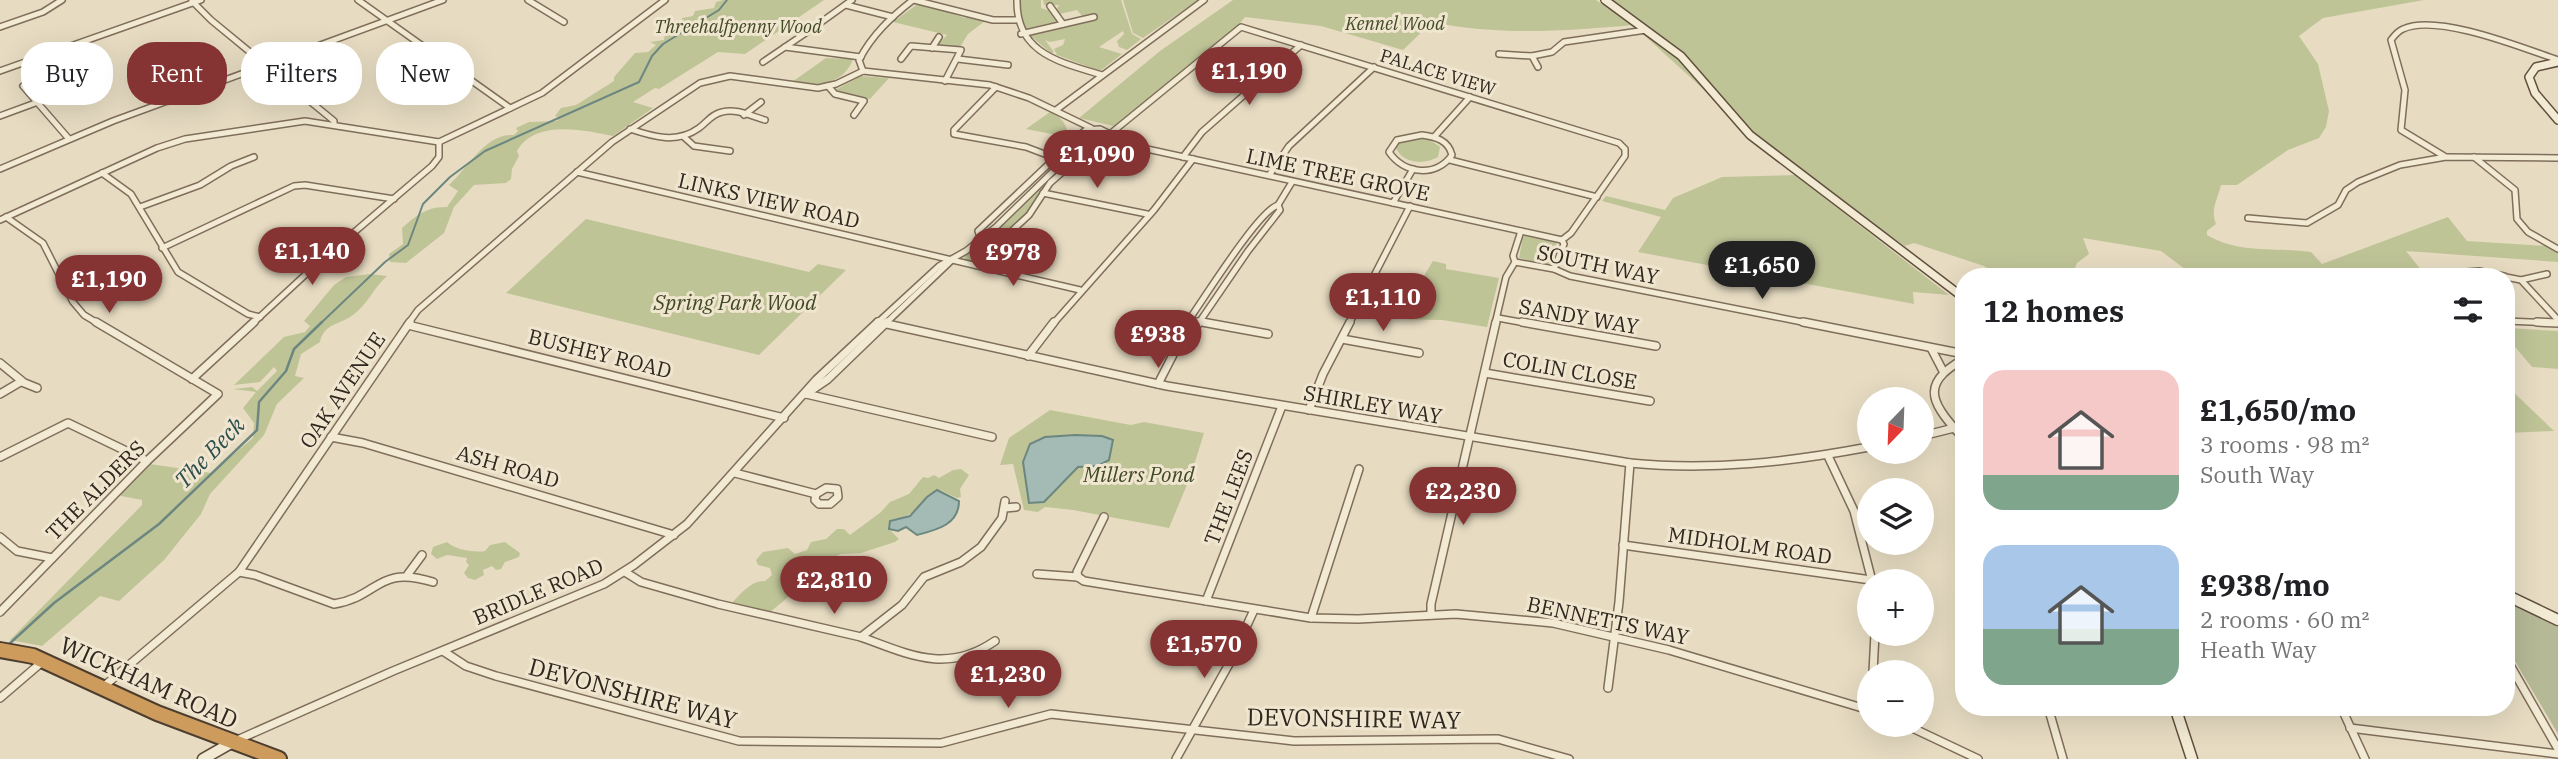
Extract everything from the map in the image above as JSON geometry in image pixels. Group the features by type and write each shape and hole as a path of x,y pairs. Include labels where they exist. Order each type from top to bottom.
{"highway":[{"name":"WICKHAM ROAD","path":"5,651 44,660 231,743 279,759"}],"street":[{"path":"0,27 43,12 62,0"},
{"path":"0,71 201,0"},
{"path":"358,0 510,108"},
{"path":"330,42 443,0"},
{"path":"528,0 564,22"},
{"path":"3,218 163,145 195,137 305,121 415,141 439,142 543,92 664,0"},
{"path":"763,62 852,0"},
{"path":"863,71 859,65 861,57 872,40 893,17 914,0 993,20 1016,20"},
{"path":"1017,0 1016,20 1021,34 1031,44 1051,57 1102,75"},
{"path":"1056,110 1204,0"},
{"path":"1605,0 1648,30 1697,72 1750,135 1955,292"},
{"path":"192,1 241,43"},
{"path":"846,5 893,17"},
{"path":"1050,6 1063,24"},
{"path":"1021,34 1094,18"},
{"path":"2446,157 2401,130 2405,90 2391,40 2393,34 2406,25 2447,24 2496,35 2558,61"},
{"name":"PALACE VIEW","path":"1110,134 1240,28 1616,142 1625,149 1625,156 1597,197"},
{"path":"1499,54 1532,56 1552,52 1564,42 1648,30"},
{"path":"932,48 939,37"},
{"path":"1184,157 1202,132 1301,45"},
{"path":"901,59 911,46 961,50 945,81"},
{"path":"785,47 861,57"},
{"path":"2533,52 2543,65"},
{"path":"1532,56 1538,67"},
{"path":"958,59 1008,65"},
{"path":"2558,61 2543,65 2532,72 2530,85 2558,120"},
{"path":"1270,174 1289,146 1374,68"},
{"path":"855,115 864,101 835,94 828,86 863,71 996,87 1110,134 1106,140"},
{"name":"OAK AVENUE","path":"102,688 239,572 422,307 577,172 630,129 700,83 731,75 805,88 828,86"},
{"path":"996,87 953,133 971,139 1026,147 1063,161"},
{"path":"1434,137 1470,97"},
{"path":"744,115 761,102"},
{"path":"0,116 30,105"},
{"path":"41,105 69,139"},
{"path":"0,169 158,105"},
{"path":"315,105 335,122 334,125"},
{"path":"305,121 322,111"},
{"path":"630,129 664,139 684,137 721,112 733,111 765,120"},
{"path":"1069,119 1075,138 1082,147"},
{"name":"BRIDLE ROAD","path":"981,240 978,231 1053,158 1091,128"},
{"path":"1450,160 1451,150 1434,137 1409,135 1391,145 1389,152 1393,159 1413,169 1433,169 1450,160 1597,197 1571,233 1562,240 1564,244 1554,269"},
{"path":"684,137 694,146 730,151"},
{"name":"LIME TREE GROVE","path":"1106,140 1562,240"},
{"name":"BRIDLE ROAD","path":"231,743 598,587 625,572 674,535 806,394 819,387 881,323 948,267 952,260 981,240 1063,161 1082,147 1106,140"},
{"path":"3,218 43,243 73,302 85,315 192,379 335,249 419,178 439,157 439,142"},
{"name":"BRIDLE ROAD","path":"975,265 1029,215 1056,177 1083,154 1082,147"},
{"path":"2473,156 2515,190 2517,219 2528,232 2558,249"},
{"path":"140,207 200,186 229,167 254,157"},
{"path":"2248,218 2308,223 2338,205 2346,190 2358,182 2400,165 2446,157 2558,158"},
{"path":"1028,356 1046,329 1173,186 1193,159"},
{"path":"1394,203 1413,169"},
{"name":"LINKS VIEW ROAD","path":"577,172 1080,289"},
{"path":"102,173 127,189 172,265 187,280 248,314 260,317"},
{"path":"1178,345 1188,339 1200,323 1280,209 1278,205 1292,182"},
{"path":"162,248 298,185 394,199"},
{"path":"1043,193 1147,214"},
{"path":"1158,384 1178,345 1178,336 1251,231 1271,207 1278,205"},
{"path":"1309,410 1410,206"},
{"path":"1251,231 1260,234"},
{"path":"1431,615 1431,604 1506,277 1516,262 1513,257 1521,231"},
{"path":"269,239 335,249"},
{"name":"SOUTH WAY","path":"1516,262 1554,269 1570,276 1955,355"},
{"path":"2515,279 2547,275"},
{"path":"2521,280 2558,322"},
{"name":"SANDY WAY","path":"1498,318 1656,346"},
{"path":"1190,320 1268,334"},
{"path":"2515,321 2558,322"},
{"name":"SHIRLEY WAY","path":"881,323 1158,384 1630,463 1681,467 1743,467 1857,450"},
{"name":"BUSHEY ROAD","path":"408,325 783,418"},
{"path":"1342,340 1419,353"},
{"path":"1931,348 1943,371"},
{"path":"0,363 22,382"},
{"path":"1934,433 1954,428 1934,397 1935,382 1943,371 1955,363"},
{"name":"COLIN CLOSE","path":"1485,373 1650,401"},
{"name":"THE ALDERS","path":"0,612 147,461 218,396 192,379"},
{"path":"0,394 22,382 29,382 37,388"},
{"path":"806,394 992,437"},
{"name":"THE LEES","path":"1206,601 1282,406"},
{"path":"0,457 68,423 147,461"},
{"name":"ASH ROAD","path":"331,437 347,438 429,461 674,535"},
{"path":"1828,456 1858,524 1869,569"},
{"path":"1608,688 1630,463"},
{"path":"1311,618 1359,469"},
{"path":"735,472 816,494"},
{"path":"860,637 902,605 924,577 961,562 977,551 996,528 1005,505 1016,507"},
{"path":"1078,577 1077,572 1104,517"},
{"path":"0,537 18,551 52,558"},
{"name":"MIDHOLM ROAD","path":"1623,545 1857,579"},
{"path":"408,574 422,555"},
{"path":"239,572 255,575 329,603 342,603 384,578 408,574 433,582"},
{"path":"625,572 641,582 718,604 860,637 942,662 983,649 995,641"},
{"name":"BENNETTS WAY","path":"1037,574 1078,577 1084,581 1311,618 1358,619 1431,615 1504,617 1615,636 1857,704"},
{"path":"2515,598 2558,620"},
{"path":"1176,759 1229,664 1254,610"},
{"name":"DEVONSHIRE WAY","path":"443,651 466,666 496,676 739,741 941,743 1051,714 1294,741 1498,740 1569,759"},
{"path":"0,698 44,660"},
{"path":"2515,674 2558,751"},
{"path":"2051,716 2063,759"},
{"path":"2178,716 2192,759"},
{"path":"2345,716 2365,759"},
{"path":"2350,728 2558,751"},
{"path":"1932,737 1978,759"},
{"path":"203,759 231,743"}],"green space":[{"name":"Threehalfpenny Wood","path":"824,0 745,54 718,52 633,102 653,108 613,136 561,129 536,134 525,141 517,151 519,156 512,169 511,179 506,183 474,185 454,207 444,233 406,263 390,262 389,254 403,244 402,228 423,212 447,207 458,191 449,185 486,145 504,136 514,135 518,131 516,128 529,122 557,121 559,118 555,116 561,108 576,105 614,81 614,77 635,53 648,52 656,45 650,42 664,40 666,28 683,23 682,18 693,16 695,11 714,8 716,2"},
{"path":"1021,0 1041,0 1041,8 1051,11 1059,21 1024,29"},
{"path":"1043,0 1121,0 1132,34 1141,39 1127,50 1119,47 1117,41 1124,34 1123,31 1099,47 1122,54 1100,71 1057,55 1054,49 1063,45 1065,39 1050,42 1045,40 1054,52 1051,53 1028,34 1097,20 1093,15 1083,17 1077,10 1060,14 1057,9 1059,5 1044,5"},
{"path":"1123,0 1198,0 1143,38 1133,33"},
{"name":"Kennel Wood","path":"1233,0 1596,0 1628,22 1605,0 2424,0 2323,18 2299,36 2318,64 2329,111 2326,127 2319,138 2288,150 2237,185 2221,185 2214,209 2216,224 2207,231 2207,235 2231,245 2311,252 2322,264 2448,217 2467,241 2546,246 2558,252 2558,262 2406,251 2420,268 2183,268 2161,251 2083,238 2089,254 2077,263 2075,268 1987,268 1914,243 1905,246 1782,161 1633,25 1507,31 1432,22 1403,50 1321,26 1245,17 1236,28 1118,127 1079,118 1160,51"},
{"path":"919,3 965,18 968,16 985,21 968,34 960,47 940,46 937,45 947,35 893,22"},
{"path":"826,58 853,59 843,75 836,79 819,84 792,82"},
{"path":"861,76 889,78 870,99 835,90"},
{"path":"1050,112 1063,122 1067,137 1026,129"},
{"path":"1415,136 1427,138 1440,147 1438,157 1414,162 1399,153 1397,144"},
{"path":"1795,175 1949,295 1913,292 1914,304 1638,252 1661,217 1602,201 1606,196 1665,210 1673,198 1722,177"},
{"path":"1044,187 1031,210 977,261 965,261 964,257"},
{"name":"Spring Park Wood","path":"586,219 809,272 818,264 846,270 759,355 506,293"},
{"path":"1530,234 1557,242 1549,266 1519,258 1523,237"},
{"path":"1433,261 1446,264 1446,269 1499,278 1487,327 1442,320 1397,319"},
{"path":"370,274 387,276 358,311 325,331 320,342 301,354 295,376 304,378 277,404 264,435 210,494 201,514 164,560 119,601 100,596 42,646 10,640 142,505 142,500 121,496 121,492 150,464 211,473 253,438 254,423 243,408 256,392 233,389 252,387 257,391 277,371 274,367 260,382 234,385 284,337 305,332 310,326 304,321 334,285 346,277"},
{"path":"2515,329 2558,331 2558,369 2532,367 2515,347"},
{"path":"2515,394 2554,431 2515,433"},
{"name":"Millers Pond","path":"1050,410 1131,425 1144,422 1204,433 1191,475 1169,528 1073,510 1045,507 1038,512 1024,510 1013,464 1000,465 1009,438"},
{"path":"961,469 969,475 960,489 961,497 957,498 940,490 914,511 895,519 889,529 899,539 895,542 861,553 834,557 818,577 804,584 769,613 732,603 751,585 765,581 772,575 770,568 758,565 756,560 763,552 788,548 795,554 807,550 811,542 826,539 837,529 844,529 850,535 890,502 909,494 923,477 934,475 939,478 953,470"},
{"path":"447,542 470,551 485,551 490,545 505,542 520,553 519,557 505,562 501,569 496,570 492,566 483,570 484,575 475,580 464,573 469,565 467,558 447,555 437,559 431,554 433,547"},
{"path":"2515,606 2558,627 2558,734 2515,661"}],"water":[{"name":"Millers Pond","path":"1102,436 1113,440 1109,460 1098,466 1078,467 1044,502 1029,503 1023,462 1030,444 1045,437"},
{"path":"937,490 959,501 951,521 917,535 906,527 898,531 889,529 890,521 910,516"}],"waterway":[{"name":"The Beck","path":"320,324 385,262 408,245 423,204 450,177 485,151 639,82 652,56 663,44 719,10 727,0"},
{"name":"The Beck","path":"7,646 54,603 159,524 257,430 259,402 286,371 294,349 322,322"}]}
